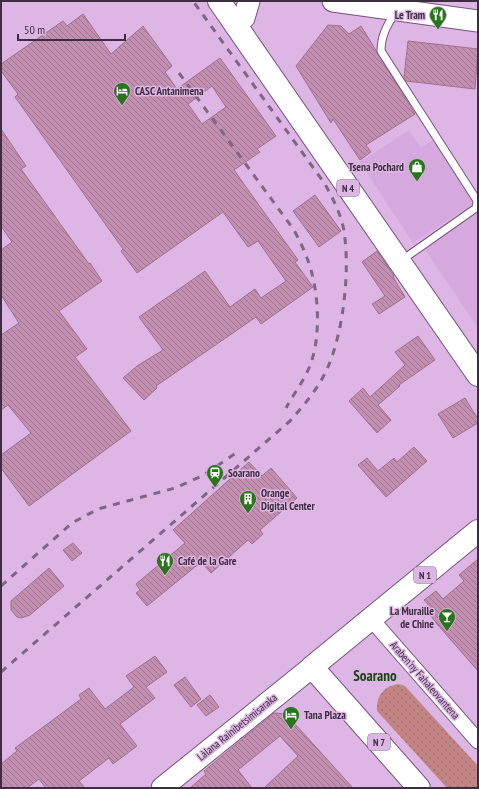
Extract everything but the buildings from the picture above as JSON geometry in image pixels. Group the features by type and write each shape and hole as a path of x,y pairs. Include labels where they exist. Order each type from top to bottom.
{"main road":[{"name":"N 4","path":"219,1 240,11 478,353"},
{"name":"N 4","path":"240,11 478,375"},
{"name":"N 1","path":"312,666 478,531"},
{"name":"N 7","path":"312,666 419,788"}],"street":[{"path":"332,1 478,21"},
{"name":"Araben'ny Fahaleovantena","path":"371,619 478,741"},
{"name":"Làlana Rainibetsimisaraka","path":"162,788 312,666"}],"lane":[{"path":"397,9 387,25 381,42 381,51 478,202 476,208 409,255"}],"shaded area":[{"name":"Tsena Pochard","path":"409,130 421,148 433,140 475,203 413,243 360,162"},
{"path":"478,213 478,328 424,248"},
{"path":"399,684 405,686 478,766 478,788 447,788 377,711 378,700 382,692 389,687"}],"railway":[{"path":"1,672 290,421 315,390 327,369 338,337 342,318 346,279 346,260 343,226 333,199 325,184 193,1"},
{"path":"179,73 294,230 311,270 316,298 316,342 309,368 286,408"},
{"path":"1,586 72,523 98,509 175,488 202,476 239,451"}],"place":[{"name":"Le Tram","path":"438,30"},
{"name":"CASC Antanimena","path":"122,106"},
{"name":"Tsena Pochard","path":"417,182"},
{"name":"Soarano","path":"215,488"},
{"name":"Orange Digital Center","path":"248,514"},
{"name":"Café de la Gare","path":"165,576"},
{"name":"La Muraille de Chine","path":"447,632"},
{"name":"Tana Plaza","path":"291,730"}],"district":[{"name":"Soarano","path":"375,676"}]}
